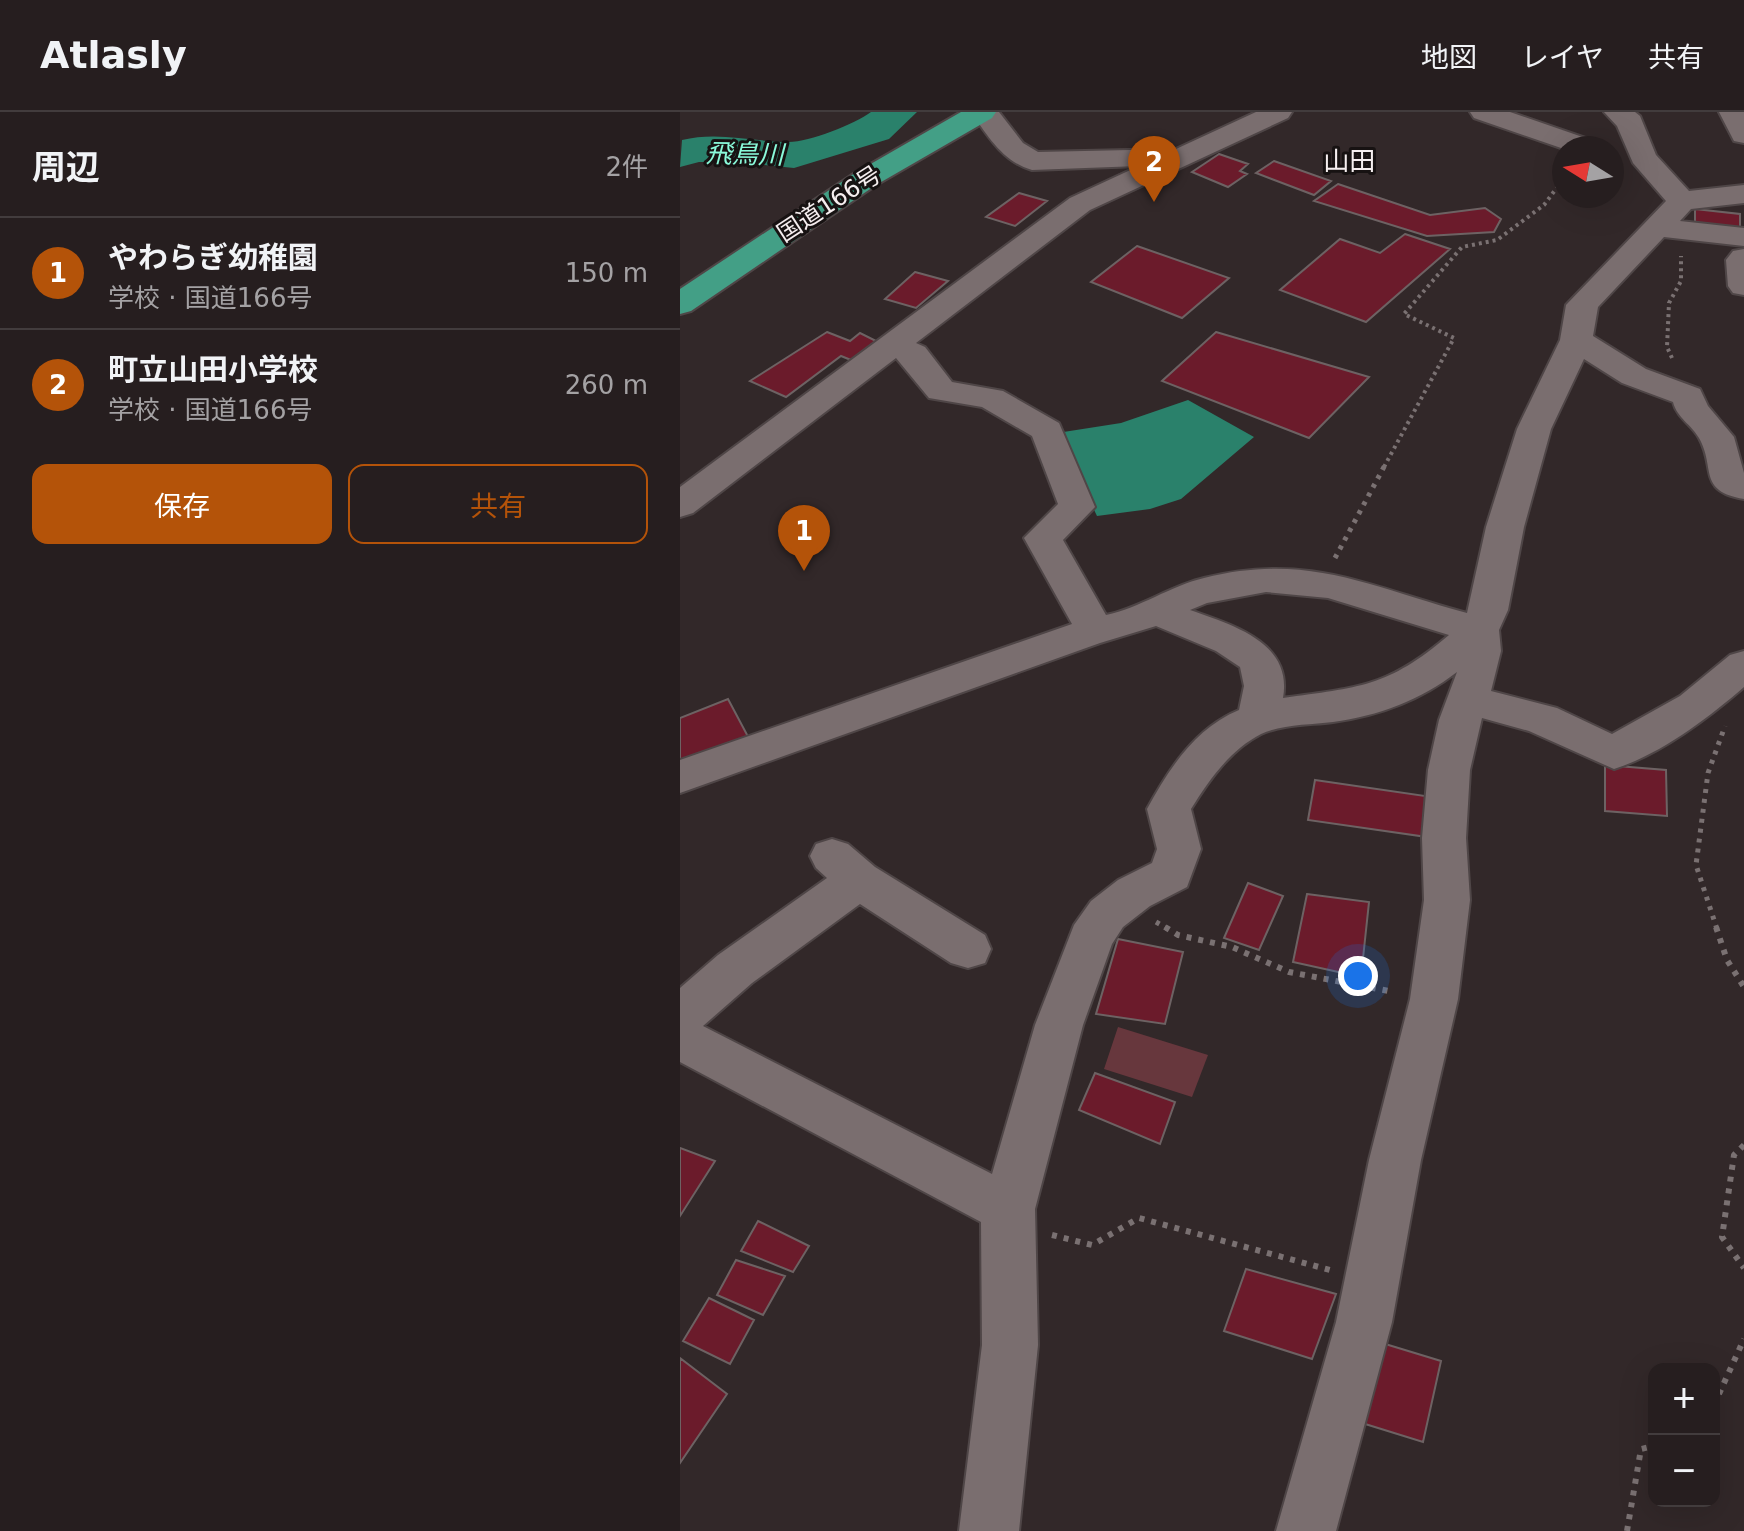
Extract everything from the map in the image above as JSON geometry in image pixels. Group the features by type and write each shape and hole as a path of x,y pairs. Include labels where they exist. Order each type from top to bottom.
{"highway":[{"name":"国道166号","path":"680,304 775,238 915,149 984,112"}],"street":[{"path":"984,112 1013,149 1032,161 1182,156"},
{"path":"680,505 1080,204 1278,112"},
{"path":"1484,112 1552,136"},
{"path":"1618,112 1630,122 1643,157 1677,220 1744,237"},
{"path":"1733,112 1744,135"},
{"path":"1624,154 1643,157"},
{"path":"989,1531 1010,1345 1008,1216 1059,1025 1091,938 1107,914 1171,874 1179,849 1169,809 1186,779 1212,749 1244,725 1272,714 1345,706 1424,678 1456,654 1479,630 1488,610 1505,527 1534,429 1576,340 1582,305 1677,220 1744,194"},
{"path":"1744,258 1741,260 1744,286"},
{"path":"1576,340 1634,376 1688,396 1692,409 1717,437 1726,478 1744,488 1744,496"},
{"path":"893,344 913,354 941,391 991,398 1047,430 1077,507 1043,538 1095,630"},
{"path":"680,777 1095,630 1126,626 1182,598 1237,583 1307,579 1393,603 1432,619 1479,630"},
{"path":"1157,612 1247,650 1261,665 1265,687 1257,720"},
{"path":"1306,1531 1364,1322 1395,1160 1434,999 1447,900 1444,838 1449,770 1481,651 1479,630"},
{"path":"1467,699 1542,719 1614,753 1695,706 1744,665"},
{"path":"680,1017 845,868 968,949"},
{"path":"680,1038 1008,1216"}],"path":[{"path":"1333,563 1454,338 1404,314 1462,247 1497,240 1544,205 1552,194"},
{"path":"1677,220 1681,281 1669,303 1667,347 1688,396"},
{"path":"1728,718 1708,773 1696,865 1727,960 1744,987"},
{"path":"1123,902 1178,935 1232,947 1289,972 1434,999"},
{"path":"1744,1145 1734,1155 1722,1237 1744,1268"},
{"path":"1008,1216 1092,1245 1139,1218 1372,1281"},
{"path":"1720,1392 1744,1339"},
{"path":"1627,1531 1641,1449 1648,1447"}],"shaded area":[{"path":"1188,400 1254,437 1181,499 1150,509 1097,516 1057,433 1121,423"},
{"path":"1118,1027 1208,1055 1192,1097 1104,1069"}],"building":[{"path":"1219,154 1248,164 1240,171 1247,174 1228,187 1192,172"},
{"path":"1274,161 1331,181 1314,195 1256,173"},
{"path":"1338,184 1430,215 1485,208 1501,219 1494,232 1427,236 1314,201"},
{"path":"1019,193 1047,201 1015,226 986,217"},
{"path":"1695,209 1740,214 1740,235 1695,230"},
{"path":"1405,234 1450,249 1366,322 1280,290 1340,239 1380,253"},
{"path":"1137,246 1229,278 1182,318 1091,282"},
{"path":"915,272 948,281 916,308 885,299"},
{"path":"827,332 850,341 860,333 876,341 851,360 841,356 786,397 750,381"},
{"path":"1216,332 1369,377 1309,438 1162,381"},
{"path":"728,699 753,746 680,761 680,718"},
{"path":"1605,765 1666,770 1667,816 1605,811"},
{"path":"1315,780 1439,798 1434,838 1308,820"},
{"path":"1248,883 1283,896 1259,950 1224,938"},
{"path":"1307,894 1369,902 1361,977 1293,962"},
{"path":"1118,939 1183,952 1165,1024 1096,1014"},
{"path":"1095,1073 1175,1102 1160,1144 1079,1110"},
{"path":"680,1148 715,1161 680,1216"},
{"path":"758,1221 809,1246 793,1272 741,1251"},
{"path":"736,1260 785,1276 763,1315 717,1295"},
{"path":"1246,1269 1336,1294 1312,1359 1224,1331"},
{"path":"709,1298 754,1320 730,1364 683,1341"},
{"path":"1382,1343 1441,1361 1423,1442 1362,1423"},
{"path":"680,1358 727,1394 680,1463"}],"waterway":[{"name":"飛鳥川","path":"680,154 697,149 735,149 794,155 874,130 897,112"}],"place":[{"name":"町立山田小学校","path":"1154,202"},
{"name":"やわらぎ幼稚園","path":"804,571"}],"district":[{"name":"山田","path":"1349,161"}]}
